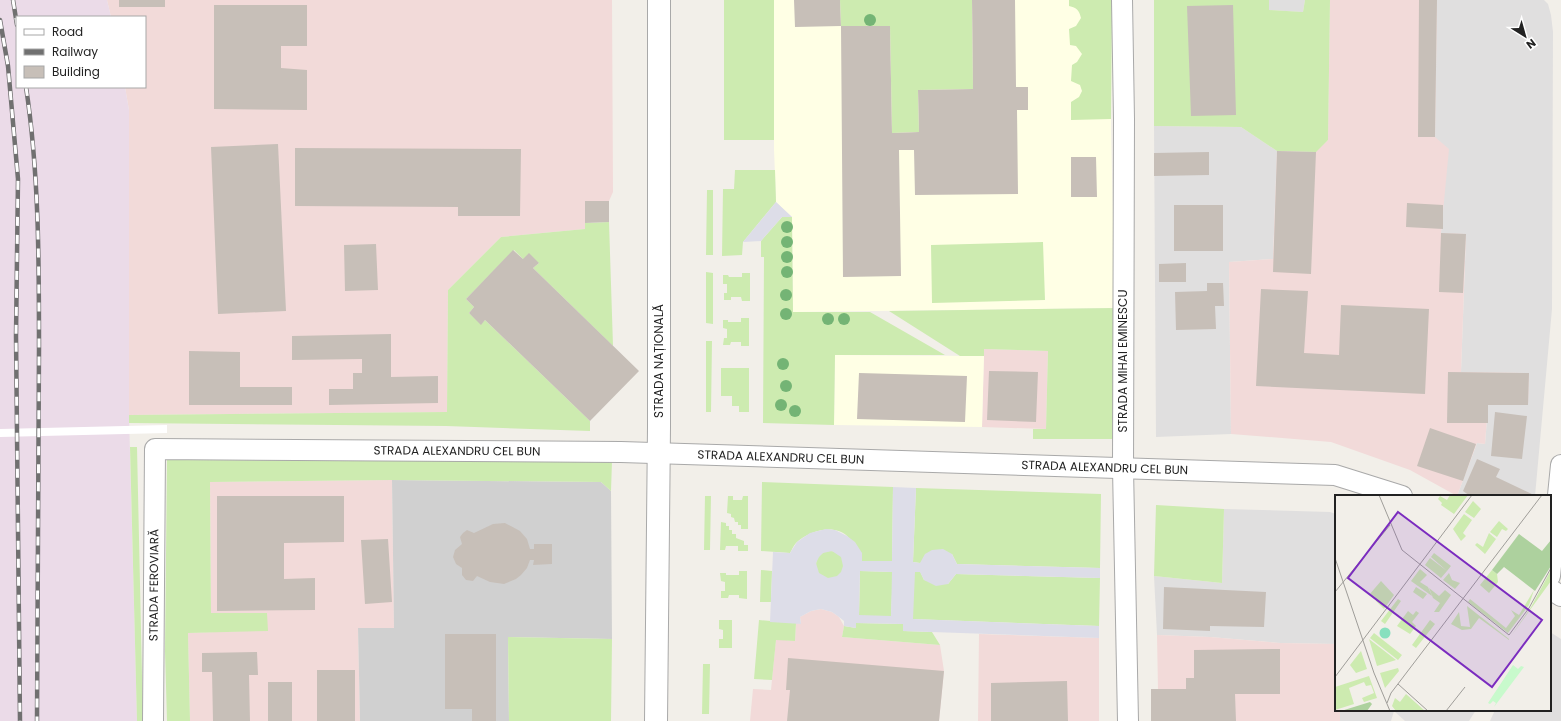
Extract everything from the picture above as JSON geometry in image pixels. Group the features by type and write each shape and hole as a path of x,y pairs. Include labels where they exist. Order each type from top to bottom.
{"street":[{"name":"STRADA NAȚIONALĂ","path":"656,721 659,453 659,0"},
{"name":"STRADA MIHAI EMINESCU","path":"1122,0 1124,119 1123,468 1128,721"},
{"name":"STRADA ALEXANDRU CEL BUN","path":"155,449 659,453 1335,475 1399,495"},
{"name":"STRADA FEROVIARĂ","path":"153,721 155,449"},
{"path":"1551,566 1561,465"},
{"path":"1551,590 1561,596"}],"shaded area":[{"path":"0,0 107,0 111,16 16,16 16,88 125,88 129,110 129,415 137,721 0,721"},
{"path":"107,0 612,0 613,192 609,201 585,202 585,229 501,237 448,290 447,412 129,415 129,110 125,88 146,88 146,16 111,16"},
{"path":"774,0 1112,0 1111,129 1115,308 793,312 792,217 776,202 774,149"},
{"path":"1269,0 1305,0 1303,12 1269,10"},
{"path":"1330,0 1437,0 1435,137 1449,149 1441,233 1466,234 1461,372 1529,373 1528,405 1488,405 1485,444 1477,443 1457,495 1410,470 1331,442 1231,434 1229,262 1273,259 1277,151 1315,152 1328,140"},
{"path":"1437,0 1544,0 1548,4 1553,32 1552,309 1535,495 1457,495 1477,443 1485,444 1488,405 1529,373 1461,372 1466,235 1441,233 1443,205 1435,137"},
{"path":"1154,126 1241,127 1277,151 1273,259 1229,262 1231,434 1156,437"},
{"path":"776,202 792,217 782,217 761,241 743,242"},
{"path":"984,349 1048,351 1046,429 982,427"},
{"path":"835,355 984,356 982,427 834,425"},
{"path":"392,480 394,628 358,629 360,721 190,721 188,633 268,630 211,613 210,482"},
{"path":"392,480 601,482 611,491 612,639 508,637 509,721 360,721 358,628 394,628"},
{"path":"893,487 916,488 913,562 920,563 925,554 932,550 943,549 952,554 957,564 1100,568 1100,578 956,574 948,584 936,586 924,580 920,572 915,572 913,619 1099,626 1099,638 903,631 903,624 856,623 856,628 844,626 844,621 839,617 832,612 821,609 811,611 800,617 801,624 770,622 773,552 790,553 797,542 810,533 826,529 835,530 855,542 862,553 862,561 892,561","holes":["832,551 841,557 843,566 841,572 837,576 828,578 819,573 816,563 823,553","860,571 892,572 891,616 859,615"]},
{"path":"1224,509 1330,512 1335,514 1335,644 1280,643 1210,637 1157,635 1154,576 1222,583"},
{"path":"821,609 832,612 839,617 844,626 842,637 940,645 944,671 939,721 750,721 753,689 771,690 776,639 795,641 796,623 801,624 800,617 811,611"},
{"path":"1551,633 1561,639 1561,721 1490,721 1495,711 1551,711"},
{"path":"979,634 1099,638 1099,721 978,721"},
{"path":"1157,635 1210,637 1280,643 1335,644 1335,711 1340,711 1340,721 1151,721 1158,689"},
{"path":"1340,711 1394,711 1391,721 1340,721"},
{"path":"1394,711 1475,711 1469,721 1405,721"}],"green space":[{"path":"724,0 774,0 774,140 724,140"},
{"path":"840,0 972,0 973,89 918,90 919,132 892,133 890,26 841,26"},
{"path":"1069,0 1112,0 1111,119 1071,120 1071,102 1079,97 1082,91 1080,85 1071,81 1072,65 1077,62 1082,54 1076,46 1070,45 1069,29 1076,26 1081,18 1077,10 1069,6"},
{"path":"1154,0 1269,0 1269,10 1303,12 1305,0 1330,0 1328,140 1316,152 1277,151 1241,127 1154,126"},
{"path":"735,170 775,170 776,202 743,242 742,255 722,256 723,189 734,189"},
{"path":"707,190 713,190 713,255 706,255"},
{"path":"782,217 792,217 793,312 870,312 945,355 835,355 834,425 763,423 764,257 761,257 761,241"},
{"path":"609,222 613,346 533,268 539,263 523,259 514,250 466,299 474,307 469,313 481,324 485,320 590,421 590,431 446,426 129,423 129,415 447,412 448,290 501,237 585,229 585,223"},
{"path":"1043,242 1045,300 932,303 931,245"},
{"path":"706,272 713,273 713,324 706,323"},
{"path":"742,273 750,273 750,301 742,301 741,297 731,297 731,300 724,300 724,293 727,293 727,284 723,284 723,275 728,275 729,277 742,277"},
{"path":"1115,308 1113,439 1033,439 1033,429 1046,429 1048,351 984,349 984,356 960,356 889,311"},
{"path":"741,318 749,318 749,346 741,346 741,342 731,342 730,345 723,345 724,338 727,338 727,329 723,328 723,320 728,320 728,322 741,322"},
{"path":"706,341 712,341 711,412 706,412"},
{"path":"721,368 749,368 749,412 739,412 739,406 732,406 732,396 721,396"},
{"path":"130,447 137,447 143,721 137,721"},
{"path":"167,460 612,461 611,491 601,482 392,480 210,482 211,613 267,613 268,631 188,633 190,721 167,721 165,651"},
{"path":"762,482 893,487 892,562 862,561 848,537 836,530 822,530 807,535 795,544 790,553 761,551"},
{"path":"916,488 1101,494 1100,568 957,564 952,554 920,563 913,562"},
{"path":"705,496 711,496 710,550 704,550"},
{"path":"728,496 733,496 733,500 742,500 743,496 748,496 748,529 741,529 741,525 738,525 738,522 735,522 734,518 731,517 731,514 727,513"},
{"path":"1156,505 1224,509 1222,583 1154,576"},
{"path":"721,522 726,523 726,526 729,526 729,530 732,530 732,534 736,534 736,538 744,541 744,545 748,545 748,551 738,551 738,546 726,546 725,550 720,550"},
{"path":"830,551 840,555 844,565 840,575 830,579 820,575 816,565 820,555"},
{"path":"761,570 772,571 771,602 760,602"},
{"path":"739,571 747,571 747,599 739,598 739,595 729,595 728,598 721,598 721,591 725,591 725,582 721,581 720,573 726,573 726,575 739,575"},
{"path":"860,571 893,572 891,616 859,616"},
{"path":"920,571 924,580 948,584 956,574 1100,578 1099,626 912,619 914,572"},
{"path":"719,620 732,620 732,648 719,648 719,639 723,639 723,630 719,629"},
{"path":"759,620 796,623 795,641 776,640 772,680 754,679"},
{"path":"856,623 903,624 903,631 932,632 940,645 842,637 844,626 856,628"},
{"path":"508,637 612,639 611,721 509,721"},
{"path":"703,664 710,664 709,714 702,714"}],"pier":[{"path":"167,425 167,433 0,437 0,429"}],"building":[{"path":"119,0 165,0 165,7 119,7"},
{"path":"794,0 840,0 841,26 795,27"},
{"path":"972,0 1015,0 1016,87 1028,87 1028,110 1017,110 1018,194 915,195 914,150 899,150 901,276 843,277 841,26 890,26 892,133 919,132 918,90 973,89"},
{"path":"1419,0 1437,0 1435,137 1418,137"},
{"path":"214,5 307,5 307,46 281,46 281,68 307,70 307,110 214,109"},
{"path":"1233,5 1236,115 1191,116 1187,6"},
{"path":"278,144 286,311 218,314 211,147"},
{"path":"295,148 521,149 520,216 458,216 458,207 295,206"},
{"path":"1277,151 1316,152 1311,274 1273,272"},
{"path":"1209,152 1209,175 1154,176 1154,153"},
{"path":"1071,157 1096,157 1097,197 1071,197"},
{"path":"585,201 609,201 609,222 585,223"},
{"path":"1407,203 1443,205 1443,229 1406,227"},
{"path":"1174,205 1223,205 1223,251 1174,251"},
{"path":"1441,233 1466,234 1463,293 1439,292"},
{"path":"376,244 378,290 345,291 344,245"},
{"path":"513,250 523,259 529,253 539,263 533,268 639,371 590,421 485,320 481,325 469,313 474,307 466,299"},
{"path":"1186,263 1186,282 1159,282 1159,264"},
{"path":"1207,283 1223,283 1224,306 1215,306 1216,329 1176,330 1175,292 1207,291"},
{"path":"1261,289 1308,291 1304,353 1339,355 1341,305 1429,309 1425,394 1256,386"},
{"path":"391,334 391,377 438,376 438,403 329,405 329,389 353,389 353,373 362,373 362,359 292,360 292,336"},
{"path":"189,351 240,352 240,387 292,387 292,405 189,405"},
{"path":"989,371 1038,372 1036,422 987,420"},
{"path":"1448,372 1529,373 1528,405 1488,405 1488,423 1447,423"},
{"path":"859,373 967,376 965,422 857,419"},
{"path":"1495,412 1527,416 1522,459 1491,456"},
{"path":"1430,428 1476,444 1463,481 1417,466"},
{"path":"1477,459 1500,469 1496,477 1534,495 1469,495 1463,491"},
{"path":"217,496 344,496 344,542 284,543 284,579 315,578 315,610 217,611"},
{"path":"505,523 520,531 527,539 530,549 534,549 534,544 552,544 552,564 533,565 534,560 530,560 527,568 521,575 504,584 490,582 477,576 473,581 466,580 462,575 462,568 456,564 453,557 455,550 462,544 460,537 467,530 474,533 493,524"},
{"path":"388,539 392,602 365,604 361,540"},
{"path":"1164,587 1266,592 1264,627 1210,626 1210,631 1163,629"},
{"path":"445,634 496,634 496,721 472,721 472,709 445,709"},
{"path":"1280,649 1280,694 1235,694 1236,721 1151,721 1151,689 1186,689 1186,678 1194,678 1194,650"},
{"path":"257,652 258,675 249,675 250,721 213,721 212,672 202,672 202,653"},
{"path":"788,658 944,671 939,721 787,721 790,690 786,690"},
{"path":"317,670 355,670 355,721 317,721"},
{"path":"1067,681 1068,721 991,721 991,683"},
{"path":"268,682 292,682 292,721 268,721"}],"railway":[{"path":"13,0 16,19"},
{"path":"0,20 8,66 18,179 16,336 20,721"},
{"path":"26,88 34,152 38,250 39,395 37,721"}]}
